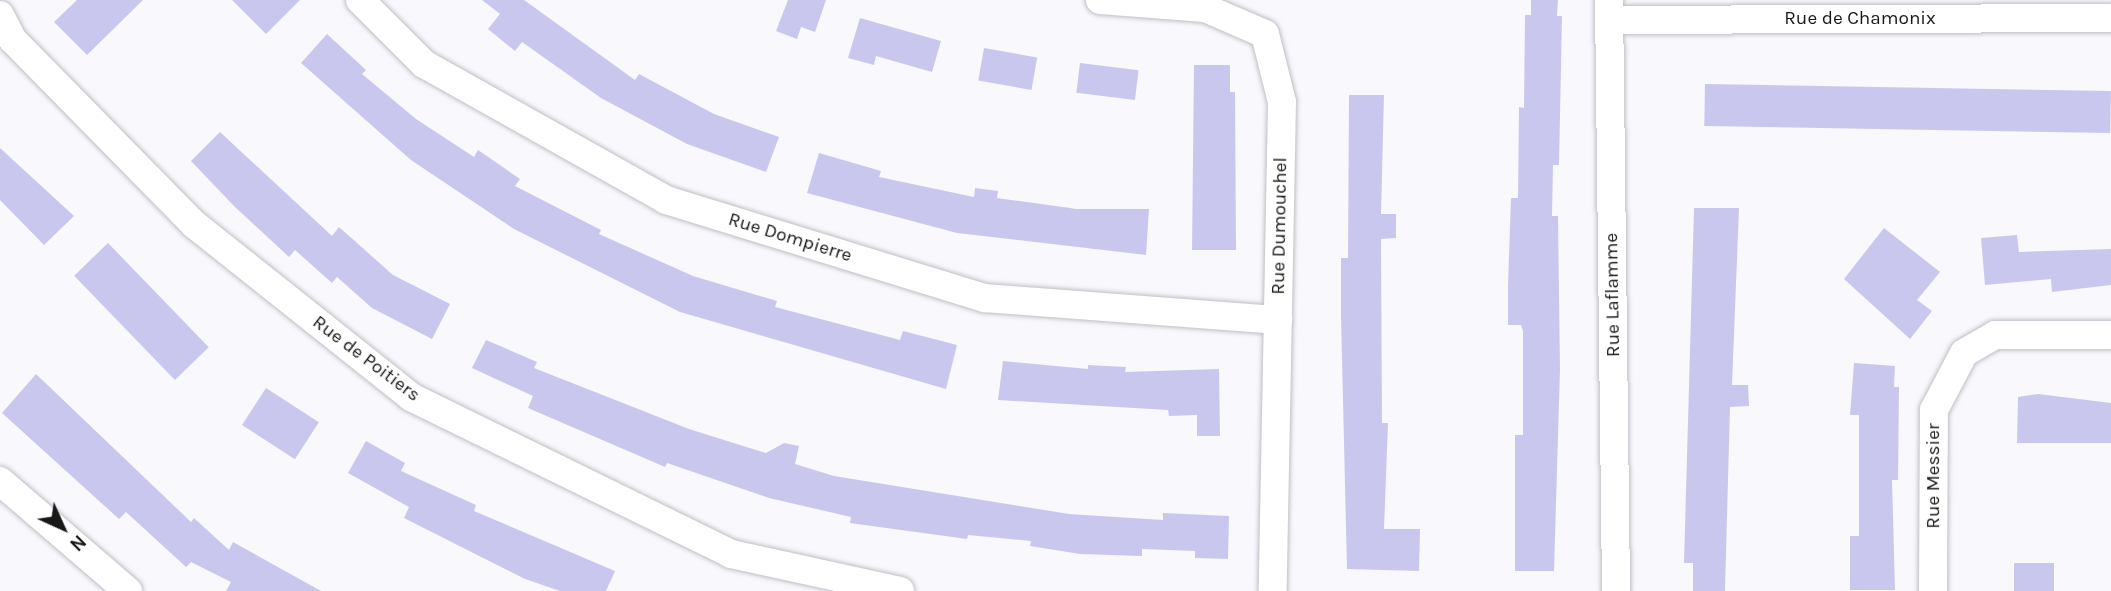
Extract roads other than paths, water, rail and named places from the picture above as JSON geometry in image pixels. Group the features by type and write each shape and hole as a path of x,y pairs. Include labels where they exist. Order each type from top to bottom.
{"street":[{"name":"Rue Dompierre","path":"360,0 424,64 666,200 985,299 1278,320"},
{"name":"Rue Dumouchel","path":"1100,0 1205,8 1265,34 1282,102 1273,591"},
{"name":"Rue de Chamonix","path":"1609,10 1950,9 2111,18"},
{"name":"Rue Laflamme","path":"1609,10 1616,591"},
{"name":"Rue de Poitiers","path":"0,15 13,40 195,225 411,397 732,554 900,591"},
{"name":"Rue Messier","path":"1933,591 1934,410 1964,353 1995,335 2111,335"},
{"path":"0,481 128,591"}]}
